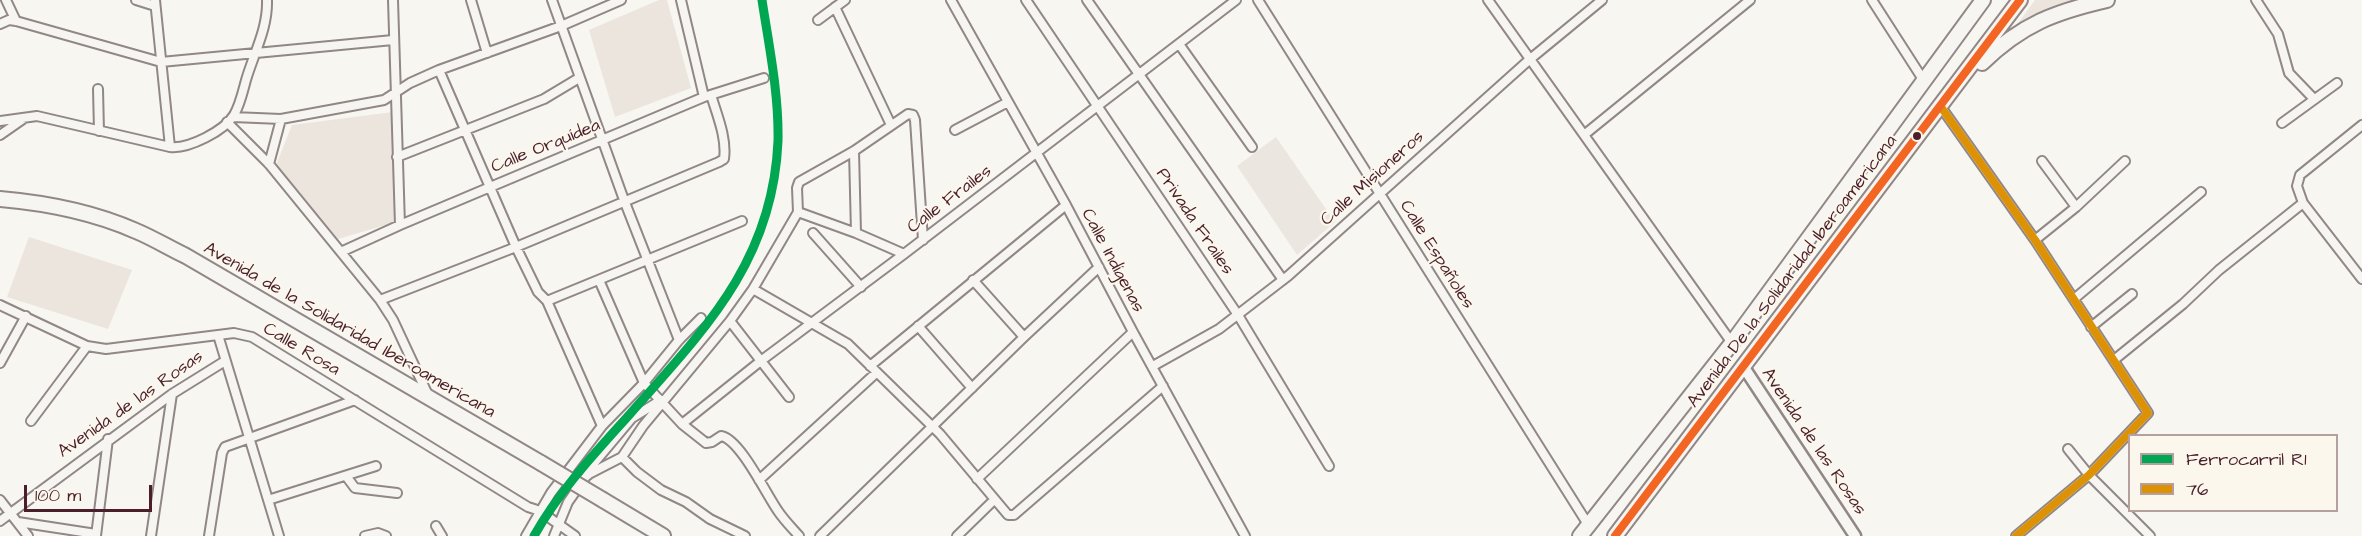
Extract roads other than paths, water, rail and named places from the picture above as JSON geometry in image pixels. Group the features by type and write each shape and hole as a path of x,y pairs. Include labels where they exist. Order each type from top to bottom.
{"highway":[{"name":"Avenida De la Solidaridad Iberoamericana","path":"1584,531 1732,343 1983,0"},
{"name":"Avenida De la Solidaridad Iberoamericana","path":"1615,536 2020,0"},
{"path":"1954,89 2003,42 2023,30 2067,9 2107,0"},
{"name":"Avenida de la Solidaridad Iberoamericana","path":"0,199 36,202 71,210 134,230 195,262 663,536"}],"street":[{"path":"6,0 16,21"},
{"path":"136,0 155,3 170,147"},
{"path":"230,119 263,35 267,0"},
{"path":"393,0 400,225"},
{"path":"471,0 487,53"},
{"path":"552,0 624,200 679,340"},
{"path":"0,121 37,116 170,147 188,146 230,119 281,119 384,100 410,83 439,70 561,26 621,0"},
{"path":"380,300 516,247 724,159 723,135 707,96 681,0"},
{"path":"818,20 845,0"},
{"name":"Calle Indígenas","path":"951,0 1066,205 1245,536"},
{"name":"Privada Frailes","path":"1026,0 1238,315 1329,466"},
{"path":"1087,0 1283,280"},
{"name":"Calle Frailes","path":"682,424 762,360 904,255 1236,0"},
{"name":"Calle Españoles","path":"1258,0 1584,531"},
{"path":"1488,0 1732,343"},
{"name":"Calle Misioneros","path":"1153,366 1219,329 1283,280 1378,193 1602,0"},
{"path":"1584,135 1750,0"},
{"path":"1872,0 1924,81"},
{"path":"2256,0 2278,34 2289,73 2314,99"},
{"path":"835,7 891,125"},
{"path":"0,24 9,20 16,21 162,62 393,40"},
{"path":"1179,44 1252,147"},
{"path":"439,70 516,247 538,292 547,301 602,426"},
{"path":"397,157 544,99 579,78"},
{"name":"Calle Orquídea","path":"343,251 707,96 765,78"},
{"path":"2282,123 2337,83"},
{"path":"98,89 99,130"},
{"path":"955,130 1008,102"},
{"path":"1941,106 2035,240 2148,412 2089,475 2016,536"},
{"path":"587,475 622,457 662,401 730,321 753,289 798,212 799,182 854,150 908,114 913,115 915,120 923,240"},
{"path":"0,135 25,117"},
{"path":"230,119 343,251 380,300 393,320 432,401"},
{"path":"269,164 281,119"},
{"path":"2362,126 2300,175 2298,180 2298,190 2303,203 2362,279"},
{"path":"854,150 856,233"},
{"path":"2042,161 2076,207"},
{"path":"2035,240 2076,207 2125,161"},
{"path":"2074,299 2201,192"},
{"path":"2114,360 2183,304 2218,270 2303,203"},
{"path":"870,366 1066,205"},
{"path":"798,212 856,233 904,255"},
{"path":"547,301 742,221"},
{"path":"813,233 861,287"},
{"path":"820,536 931,426 1099,267"},
{"path":"599,280 644,383 682,424 706,443 721,436 726,437 759,480 778,511 799,536"},
{"path":"973,280 1024,337"},
{"path":"753,289 848,344 931,426 1004,513 1012,516 1162,386"},
{"path":"2091,327 2132,294"},
{"name":"Calle Rosa","path":"0,305 87,346 106,349 234,333 252,337 528,507 540,511 575,536"},
{"path":"0,363 26,316"},
{"path":"526,536 569,469 602,426 644,383 679,340 701,318"},
{"path":"730,321 789,397"},
{"path":"918,326 972,388"},
{"path":"977,479 1133,332"},
{"path":"218,335 279,536"},
{"path":"31,421 87,346"},
{"name":"Avenida de las Rosas","path":"0,520 172,394 225,361"},
{"name":"Avenida de las Rosas","path":"1743,366 1855,536"},
{"path":"759,480 876,373"},
{"path":"152,536 172,394"},
{"path":"209,536 222,453 225,447 355,400"},
{"path":"554,536 568,502 590,468 632,418 662,401"},
{"path":"18,522 96,535 108,440"},
{"path":"2068,449 2089,475 2150,536"},
{"path":"622,457 661,490 686,502 710,519 745,536"},
{"path":"268,500 376,466"},
{"path":"346,476 356,489 397,493"},
{"path":"0,500 28,536"},
{"path":"957,536 994,500"},
{"path":"436,526 442,536"},
{"path":"365,536 378,533 386,536"}],"rail line":[{"name":"R1","path":"534,536 578,473 708,322 730,291 749,258 763,222 773,184 778,141 775,88 762,0"}]}
